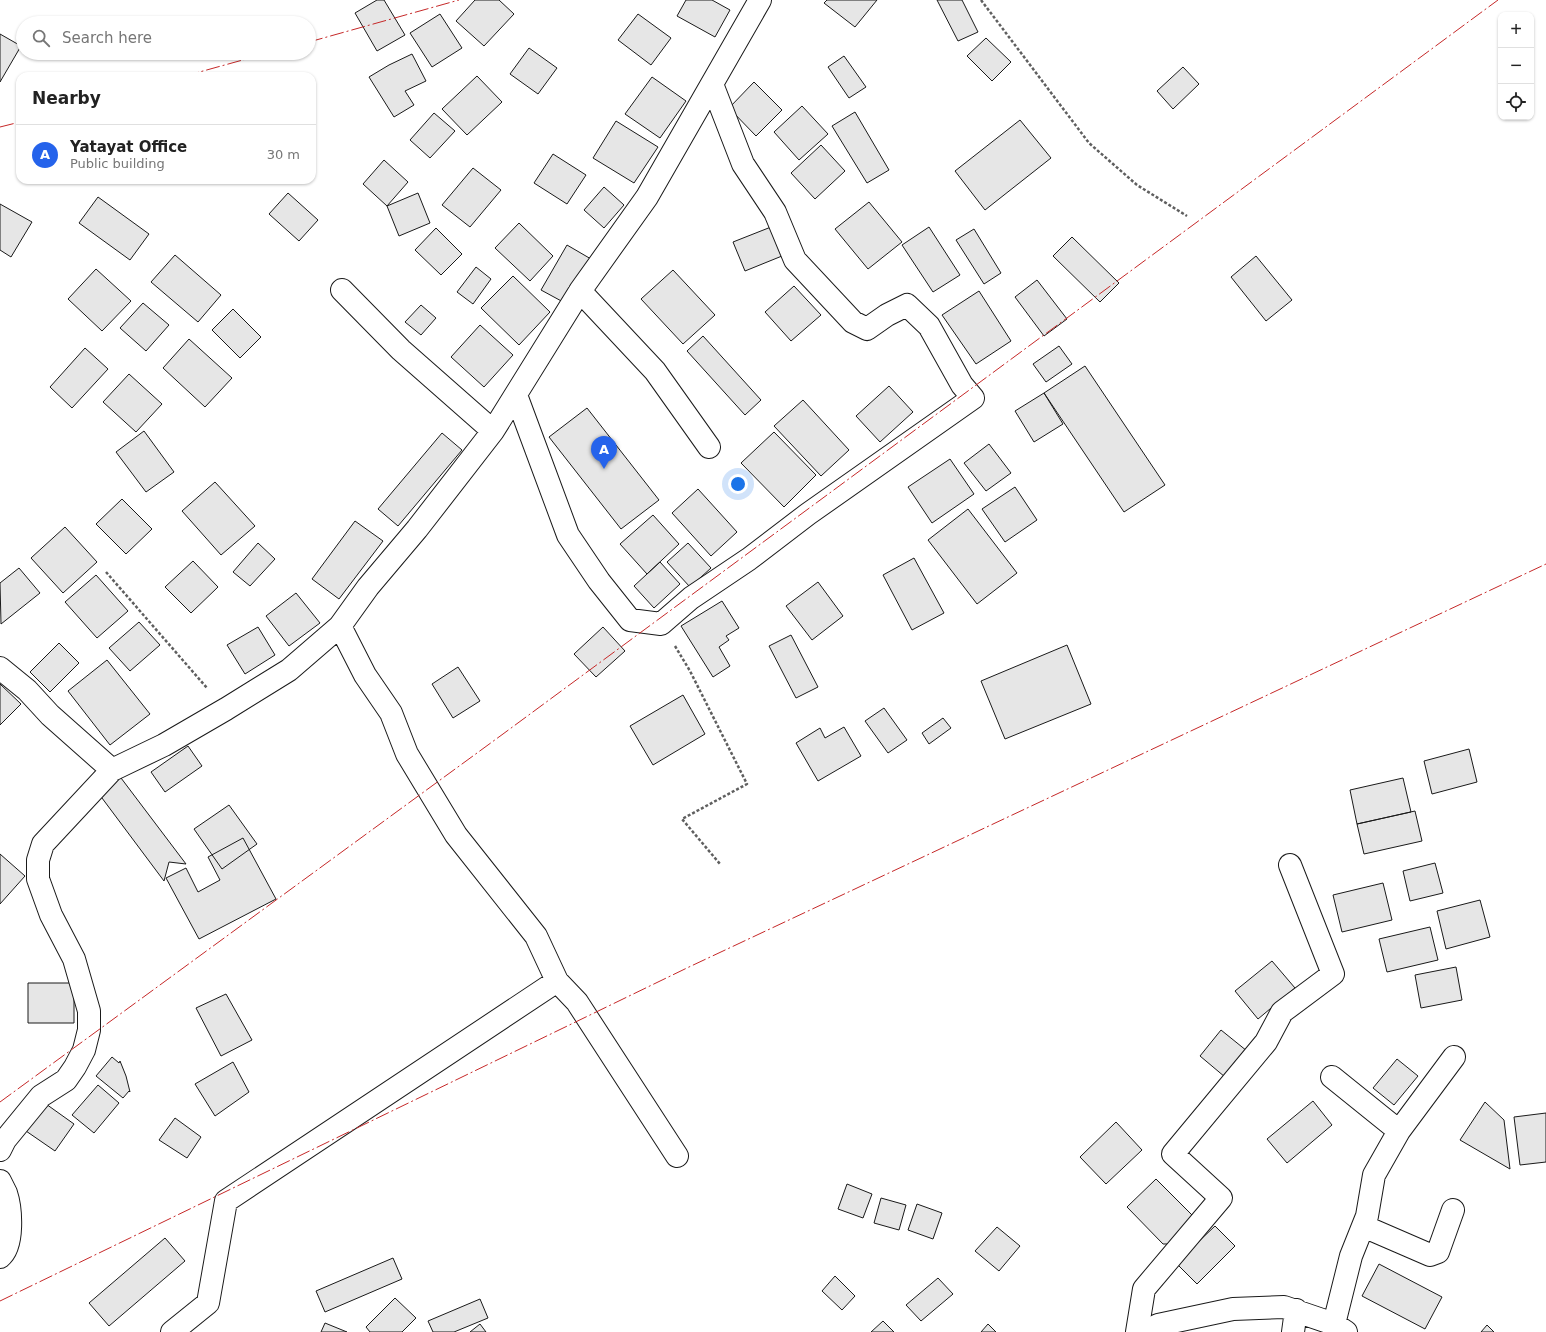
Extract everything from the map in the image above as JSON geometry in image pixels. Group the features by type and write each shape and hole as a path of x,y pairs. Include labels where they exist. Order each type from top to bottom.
{"street":[{"path":"0,1150 5,1140 41,1096 66,1080 76,1067 84,1050 89,1030 89,1011 74,959 46,901 38,879 38,860 43,844 112,770 164,745 226,709 288,670 340,626 368,587 417,529 493,431 580,291 647,197 760,0"},
{"path":"516,395 568,535 599,581 630,620 661,624 692,598 749,559 808,514 973,398 962,385 930,326 907,305 887,314 866,329 853,322 795,260 775,212 743,164 712,84"},
{"path":"342,290 401,350 493,431"},
{"path":"580,291 655,371 709,447"},
{"path":"340,626 365,675 391,713 407,754 456,835 536,936 557,981 577,1002 677,1156"},
{"path":"0,668 27,690 50,715 112,770"},
{"path":"1137,1332 1144,1289 1221,1198 1173,1154 1266,1042 1282,1012 1333,974 1290,866"},
{"path":"172,1332 208,1303 226,1200 557,981"},
{"path":"1144,1332 1158,1325 1233,1309 1284,1307 1296,1310 1340,1328 1351,1256 1367,1216 1374,1174 1399,1131 1454,1057"},
{"path":"1332,1077 1399,1131"},
{"path":"0,1181 6,1193 10,1224 10,1239 6,1249 0,1257"},
{"path":"1363,1226 1430,1255 1438,1252 1453,1210"},
{"path":"1293,1332 1296,1310"}],"path":[{"path":"981,0 1089,143 1137,185 1186,216"},
{"path":"106,572 226,709"},
{"path":"661,624 690,671 747,784 682,819 720,864"}],"building":[{"path":"377,0 384,0 405,35 377,51 355,13"},
{"path":"475,0 499,0 514,14 484,46 456,21"},
{"path":"686,0 712,0 730,10 715,37 677,16"},
{"path":"827,0 877,0 855,27 824,3"},
{"path":"937,0 962,0 978,32 958,41"},
{"path":"440,14 462,48 432,67 410,33"},
{"path":"638,14 671,38 651,65 618,40"},
{"path":"0,34 16,43 16,55 0,82"},
{"path":"986,38 1011,62 992,81 967,56"},
{"path":"529,48 557,68 538,94 510,74"},
{"path":"412,54 426,81 405,91 414,105 394,117 369,77"},
{"path":"844,56 866,87 849,98 828,67"},
{"path":"1183,67 1199,84 1173,109 1157,91"},
{"path":"477,76 502,102 467,135 442,109"},
{"path":"652,77 686,101 660,138 625,114"},
{"path":"754,82 782,110 756,136 729,108"},
{"path":"802,106 828,134 799,160 774,132"},
{"path":"855,112 889,170 867,183 832,126"},
{"path":"434,113 455,131 430,158 410,140"},
{"path":"1020,120 1051,158 985,210 955,171"},
{"path":"616,121 658,147 634,183 593,158"},
{"path":"821,145 845,171 815,199 791,173"},
{"path":"553,154 586,175 567,204 534,183"},
{"path":"384,160 408,182 387,206 363,184"},
{"path":"473,168 501,190 470,227 442,205"},
{"path":"604,187 624,205 604,228 584,210"},
{"path":"288,193 318,220 299,241 269,214"},
{"path":"418,193 430,223 399,236 387,206"},
{"path":"98,197 149,234 130,260 79,223"},
{"path":"869,202 902,242 868,269 835,229"},
{"path":"0,204 32,222 11,257 0,250"},
{"path":"519,223 553,256 530,281 495,248"},
{"path":"771,227 782,256 745,271 733,242"},
{"path":"929,227 960,275 933,292 902,245"},
{"path":"436,228 462,254 441,275 415,250"},
{"path":"974,229 1001,273 984,284 956,240"},
{"path":"1072,237 1119,283 1100,302 1053,256"},
{"path":"567,245 591,259 565,303 541,290"},
{"path":"175,255 221,295 198,322 151,282"},
{"path":"1256,256 1292,300 1266,321 1231,277"},
{"path":"476,267 491,279 473,304 457,292"},
{"path":"96,269 131,301 102,331 68,299"},
{"path":"673,270 715,315 683,344 641,299"},
{"path":"513,276 550,312 519,345 481,308"},
{"path":"1037,280 1067,319 1044,336 1015,297"},
{"path":"794,286 821,315 791,341 765,312"},
{"path":"979,291 1011,341 976,364 942,315"},
{"path":"143,303 169,325 146,351 120,328"},
{"path":"421,305 436,318 421,335 405,322"},
{"path":"233,309 261,337 240,358 212,330"},
{"path":"480,325 513,355 484,387 451,357"},
{"path":"703,336 761,400 745,415 687,351"},
{"path":"189,339 232,378 205,407 163,368"},
{"path":"1059,346 1072,364 1046,382 1033,364"},
{"path":"85,348 108,369 72,408 50,387"},
{"path":"1085,366 1165,485 1124,512 1044,393"},
{"path":"129,374 162,404 136,432 103,402"},
{"path":"889,386 913,412 880,442 856,416"},
{"path":"1044,393 1063,424 1034,442 1015,411"},
{"path":"803,400 849,450 821,476 774,426"},
{"path":"587,408 659,500 621,529 549,437"},
{"path":"144,431 174,472 146,492 116,452"},
{"path":"774,432 816,475 784,507 741,463"},
{"path":"442,433 462,450 398,526 378,509"},
{"path":"989,444 1011,473 986,491 964,463"},
{"path":"950,459 974,494 932,523 908,487"},
{"path":"215,482 255,526 221,555 182,511"},
{"path":"1015,487 1037,520 1005,542 982,509"},
{"path":"698,489 737,532 711,556 672,513"},
{"path":"122,499 152,529 126,554 96,524"},
{"path":"968,509 1017,573 977,604 928,540"},
{"path":"653,515 679,544 647,574 620,544"},
{"path":"355,521 383,541 339,599 312,579"},
{"path":"65,527 97,562 63,593 31,558"},
{"path":"258,543 275,559 250,586 233,572"},
{"path":"688,543 711,568 690,587 667,562"},
{"path":"914,558 944,613 912,630 883,575"},
{"path":"193,561 218,587 191,613 165,587"},
{"path":"660,562 680,584 654,608 634,586"},
{"path":"19,568 40,593 1,624 0,583"},
{"path":"96,575 128,611 97,638 65,602"},
{"path":"818,582 843,616 812,640 786,606"},
{"path":"296,593 320,623 289,646 266,616"},
{"path":"722,601 739,628 726,636 729,640 719,647 730,666 713,677 681,626"},
{"path":"139,622 160,645 130,671 109,648"},
{"path":"258,627 275,655 245,674 227,645"},
{"path":"603,627 625,651 596,677 574,654"},
{"path":"791,635 818,687 796,698 769,646"},
{"path":"59,643 79,663 50,692 30,672"},
{"path":"1067,645 1091,704 1005,739 981,681"},
{"path":"107,660 150,714 110,745 68,691"},
{"path":"458,667 480,701 453,718 432,684"},
{"path":"0,684 21,704 0,725"},
{"path":"683,695 705,734 653,765 630,726"},
{"path":"884,708 907,740 888,753 865,721"},
{"path":"943,718 951,728 929,744 922,733"},
{"path":"844,727 861,756 818,781 796,743 820,728 825,738"},
{"path":"188,746 202,766 165,792 151,772"},
{"path":"1469,749 1477,782 1432,794 1424,761"},
{"path":"118,774 186,864 169,862 164,881 96,790"},
{"path":"1403,778 1411,812 1357,824 1350,790"},
{"path":"229,805 257,844 222,869 194,829"},
{"path":"1415,811 1422,841 1364,854 1357,824"},
{"path":"243,838 276,899 199,939 166,878 186,868 198,892 220,880 208,857"},
{"path":"0,854 25,876 0,904"},
{"path":"1435,863 1443,893 1410,901 1403,871"},
{"path":"1383,883 1392,920 1342,932 1333,895"},
{"path":"1480,900 1490,937 1446,949 1437,911"},
{"path":"1430,927 1438,960 1387,972 1379,939"},
{"path":"1272,961 1295,988 1258,1019 1235,991"},
{"path":"1456,967 1462,1000 1421,1008 1415,975"},
{"path":"28,983 74,983 74,1023 28,1023"},
{"path":"226,994 252,1040 221,1056 196,1008"},
{"path":"1221,1030 1247,1051 1225,1077 1200,1056"},
{"path":"112,1057 119,1063 120,1061 126,1076 130,1092 129,1091 123,1098 96,1076"},
{"path":"1397,1059 1418,1076 1394,1105 1373,1088"},
{"path":"233,1062 249,1092 215,1116 195,1084"},
{"path":"98,1085 119,1103 94,1133 72,1115"},
{"path":"1313,1101 1332,1125 1287,1163 1267,1139"},
{"path":"1485,1102 1504,1120 1510,1169 1460,1140"},
{"path":"46,1104 74,1124 55,1151 26,1131"},
{"path":"1546,1113 1546,1162 1520,1165 1514,1117"},
{"path":"175,1118 201,1137 187,1158 159,1140"},
{"path":"1116,1122 1142,1150 1106,1184 1080,1157"},
{"path":"1156,1179 1193,1216 1177,1244 1163,1244 1127,1207"},
{"path":"847,1184 872,1194 863,1218 838,1209"},
{"path":"881,1198 906,1205 899,1230 874,1223"},
{"path":"917,1204 942,1213 933,1239 908,1230"},
{"path":"1215,1226 1235,1246 1197,1284 1176,1263"},
{"path":"997,1227 1020,1246 999,1271 975,1251"},
{"path":"165,1238 185,1261 109,1326 89,1303"},
{"path":"393,1258 402,1279 325,1312 316,1291"},
{"path":"1379,1264 1442,1297 1425,1329 1362,1296"},
{"path":"835,1276 855,1296 842,1310 822,1291"},
{"path":"938,1278 953,1294 921,1321 906,1305"},
{"path":"395,1298 416,1318 402,1332 370,1332 366,1327"},
{"path":"480,1299 488,1318 454,1332 433,1332 428,1321"},
{"path":"883,1321 894,1332 871,1332"},
{"path":"325,1323 347,1332 321,1332"},
{"path":"480,1324 486,1332 470,1332"},
{"path":"988,1324 996,1332 981,1332"},
{"path":"1487,1325 1494,1332 1481,1332"}],"power":[{"path":"316,40 459,0"},
{"path":"0,1102 503,734 1498,0"},
{"path":"199,72 243,60"},
{"path":"0,127 16,123"},
{"path":"0,1301 689,967 1546,564"}],"place":[{"name":"Yatayat Office","path":"604,469"}]}
